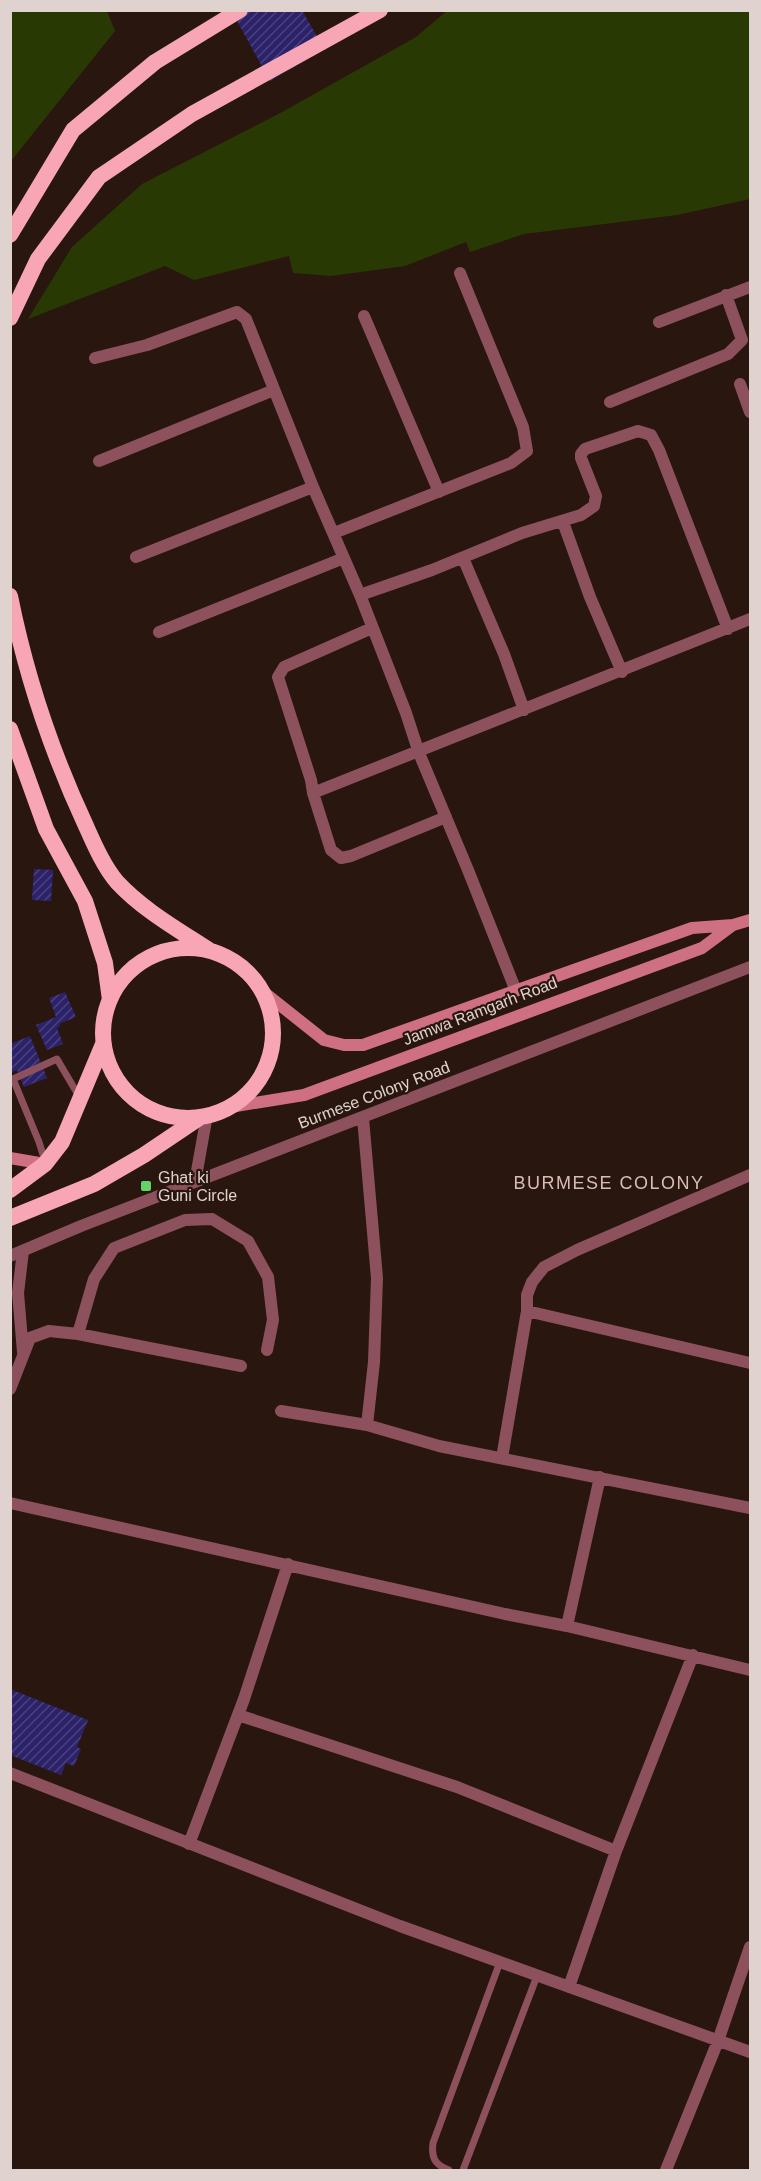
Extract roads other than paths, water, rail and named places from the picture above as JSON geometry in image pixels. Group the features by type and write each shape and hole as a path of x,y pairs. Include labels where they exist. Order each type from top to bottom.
{"highway":[{"path":"10,235 73,130 155,62 240,10"},
{"path":"10,318 38,260 99,177 192,114 380,10"},
{"path":"10,596 20,645 40,710 70,792 94,843 116,880 149,911 209,950 239,965 261,990 273,1024 272,1054 257,1087 230,1107 203,1116 144,1155 94,1184 10,1218"},
{"path":"10,729 46,829 85,901 105,963 110,1001"},
{"path":"11,1190 45,1164 62,1142 103,1044 105,1011 120,981 145,959 176,948 209,950"},
{"path":"103,1044 115,1075 136,1101 166,1115 203,1116"}],"main road":[{"name":"Jamwa Ramgarh Road","path":"261,990 324,1040 344,1045 363,1045 692,928 733,925 750,920"},
{"name":"Jamwa Ramgarh Road","path":"230,1107 304,1095 365,1074 702,948 733,925"},
{"path":"10,1158 45,1164"}],"street":[{"path":"334,533 511,463 527,451 522,428 460,273"},
{"path":"659,322 750,286"},
{"path":"610,402 728,354 742,340 726,295"},
{"path":"95,358 147,345 237,312 246,319 313,487 360,595 406,713 419,753 516,991"},
{"path":"364,316 439,492"},
{"path":"740,384 750,412"},
{"path":"99,460 274,390"},
{"path":"360,595 463,558 522,533 581,515 594,506 596,496 581,454 585,449 638,431 651,435 728,629"},
{"path":"136,557 313,487"},
{"path":"563,522 590,597 622,672"},
{"path":"159,632 344,558"},
{"path":"463,558 504,654 524,710"},
{"path":"313,794 750,619"},
{"path":"372,628 284,667 278,677 331,850 341,858 351,856 446,817"},
{"name":"Burmese Colony Road","path":"10,1256 750,967"},
{"path":"195,1182 203,1116"},
{"path":"363,1118 377,1278 374,1362 366,1425"},
{"path":"502,1458 528,1295 532,1282 544,1267 577,1250 750,1175"},
{"path":"78,1334 94,1279 114,1248 185,1220 212,1219 248,1240 268,1277 273,1320 267,1350"},
{"path":"23,1251 18,1293 23,1353"},
{"path":"527,1311 750,1363"},
{"path":"10,1389 30,1338 49,1331 78,1334 241,1366"},
{"path":"281,1411 366,1425 439,1446 750,1508"},
{"path":"567,1626 600,1478"},
{"path":"10,1503 567,1626 750,1670"},
{"path":"189,1844 238,1715 288,1564"},
{"path":"569,1987 616,1851 693,1655"},
{"path":"238,1715 457,1788 616,1851"},
{"path":"10,1773 400,1926 750,2052"},
{"path":"666,2170 718,2041 750,1947"}],"lane":[{"path":"45,1164 39,1142 13,1078 57,1059 81,1099"},
{"path":"449,2170 437,2164 431,2155 433,2143 500,1962"},
{"path":"463,2170 537,1976"}],"place":[{"name":"Ghat ki Guni Circle","path":"146,1186"}],"district":[{"name":"BURMESE COLONY","path":"609,1183"}]}
